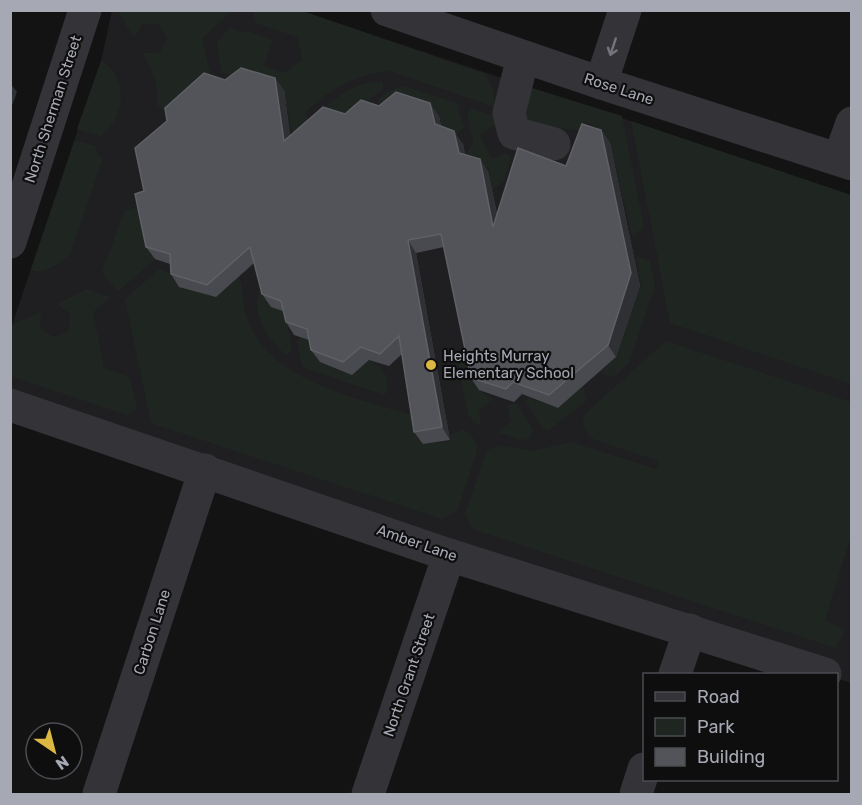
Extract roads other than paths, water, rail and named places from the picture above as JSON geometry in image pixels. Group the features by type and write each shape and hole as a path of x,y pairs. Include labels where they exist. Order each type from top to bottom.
{"street":[{"name":"North Sherman Street","path":"10,242 16,207 85,10"},
{"name":"Rose Lane","path":"387,10 601,83 845,161"},
{"path":"601,83 625,10"},
{"path":"523,57 509,113 514,133 554,144"},
{"path":"845,161 852,123"},
{"name":"Amber Lane","path":"10,405 449,555 819,673"},
{"name":"Carbon Lane","path":"99,795 205,470"},
{"name":"North Grant Street","path":"368,795 449,555"},
{"path":"676,673 690,630"},
{"path":"636,795 643,775"}],"place":[{"name":"Heights Murray Elementary School","path":"431,365"}]}
